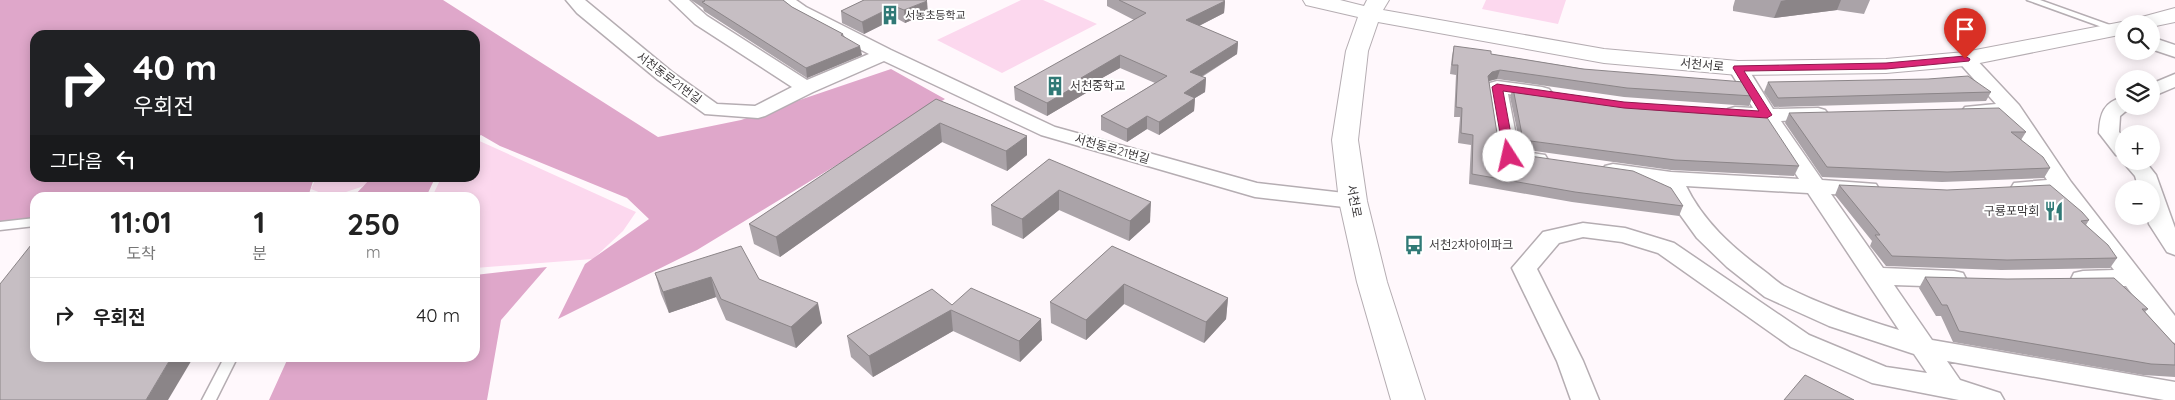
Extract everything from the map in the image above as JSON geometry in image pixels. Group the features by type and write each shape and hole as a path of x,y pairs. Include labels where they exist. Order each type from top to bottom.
{"street":[{"name":"서천동로21번길","path":"575,0 583,9 665,76 712,110 758,112 806,88 884,54"},
{"path":"679,0 701,20 806,88"},
{"name":"서천동로21번길","path":"785,0 800,11 884,54 1048,131 1255,190 1353,200"},
{"name":"서천서로","path":"1314,0 1374,7 1501,40 1604,56 1738,68 1886,66 1965,59 2115,30"},
{"name":"서천로","path":"1374,7 1357,51 1344,140 1353,200 1372,282 1408,400"},
{"name":"서천서로","path":"2160,19 2175,15"},
{"path":"2160,45 2175,51"},
{"path":"1965,59 2012,109 2062,186 2175,334"},
{"path":"1738,68 1767,115 1950,387"},
{"path":"2160,87 2175,80"},
{"path":"1557,163 1509,156 1497,87 1565,97"},
{"path":"1950,112 2012,109"},
{"path":"2115,110 2110,114 2109,133 2115,140"},
{"path":"1719,112 1767,115 1834,114"},
{"path":"1595,168 1671,179 1893,190"},
{"path":"1671,179 1682,202 1705,233 1736,262 1774,291 1838,320 1924,348 2175,392"},
{"path":"1997,189 2062,186"},
{"path":"2160,218 2175,247"},
{"path":"1585,400 1570,361 1524,268 1551,237 1583,230 1625,235 1666,248 1800,341 1882,376 1950,387 1990,400"},
{"path":"1875,276 1972,279"},
{"path":"2058,280 2133,278"}],"lane":[{"path":"2031,0 2115,25"},
{"path":"0,226 30,223"},
{"path":"209,400 228,362"}],"shaded area":[{"path":"0,0 443,0 658,137 741,120 891,69 945,99 697,250 558,319 585,264 649,219 627,198 500,146 480,136 480,30 30,30 30,182 313,182 310,192 30,192 30,219 0,222"},
{"path":"1021,0 1043,0 1097,24 1002,73 937,40"},
{"path":"1486,0 1566,0 1558,24 1482,9"},
{"path":"480,141 636,212 623,231 593,259 480,268 480,192 434,192 439,182 480,182"},
{"path":"314,182 369,182 346,192 318,192 311,189"},
{"path":"367,182 433,182 428,192 358,192"},
{"path":"547,267 501,320 487,400 269,400 286,362 480,362 480,274"}],"building":[{"path":"704,0 783,0 792,7 843,34 841,35 860,46 806,68 702,2"},
{"path":"864,0 927,1 904,10 894,6 862,22 841,11"},
{"path":"1119,0 1223,0 1225,1 1186,20 1238,42 1190,72 1206,78 1184,93 1195,98 1159,122 1147,116 1127,129 1101,116 1167,76 1120,55 1081,78 1086,80 1047,103 1014,87 1146,13"},
{"path":"1454,46 1491,51 1491,54 1583,69 1744,82 1753,96 1627,88 1500,70 1492,72 1488,76 1499,146 1502,152 1633,171 1671,188 1683,206 1575,192 1472,174 1473,135 1461,133 1462,108 1456,107 1458,65 1452,65"},
{"path":"1968,76 1991,92 1778,98 1768,82 1928,79"},
{"path":"1513,88 1627,103 1764,113 1799,166 1675,160 1523,140"},
{"path":"936,99 1027,136 1006,151 940,123 776,237 749,224"},
{"path":"1999,108 2026,132 2011,132 2043,157 2050,168 1947,172 1827,167 1789,113"},
{"path":"1049,159 1151,202 1130,221 1059,190 1022,219 991,205"},
{"path":"1839,185 1947,190 2050,185 2082,212 2089,220 2081,221 2108,245 2117,258 2007,260 1892,256 1875,235 1880,235"},
{"path":"30,246 30,362 169,362 146,400 0,400 0,284"},
{"path":"741,246 759,279 818,303 791,327 721,299 711,277 663,292 655,273"},
{"path":"1112,246 1228,298 1206,322 1124,284 1086,320 1050,302"},
{"path":"1925,277 2007,279 2114,278 2148,309 2142,309 2175,345 2175,365 2151,364 1959,331 1947,305 1942,305"},
{"path":"971,288 1041,319 1019,341 951,310 869,356 847,336 932,289 952,305"},
{"path":"1805,375 1854,400 1784,400"}],"place":[{"name":"서농초등학교","path":"890,15"},
{"name":"서천중학교","path":"1055,86"},
{"name":"구룡포막회","path":"2054,211"},
{"name":"서천2차아이파크","path":"1414,245"}],"route":[{"path":"1509,156 1497,87 1624,105 1767,115 1738,68 1886,66 1965,59"}]}
